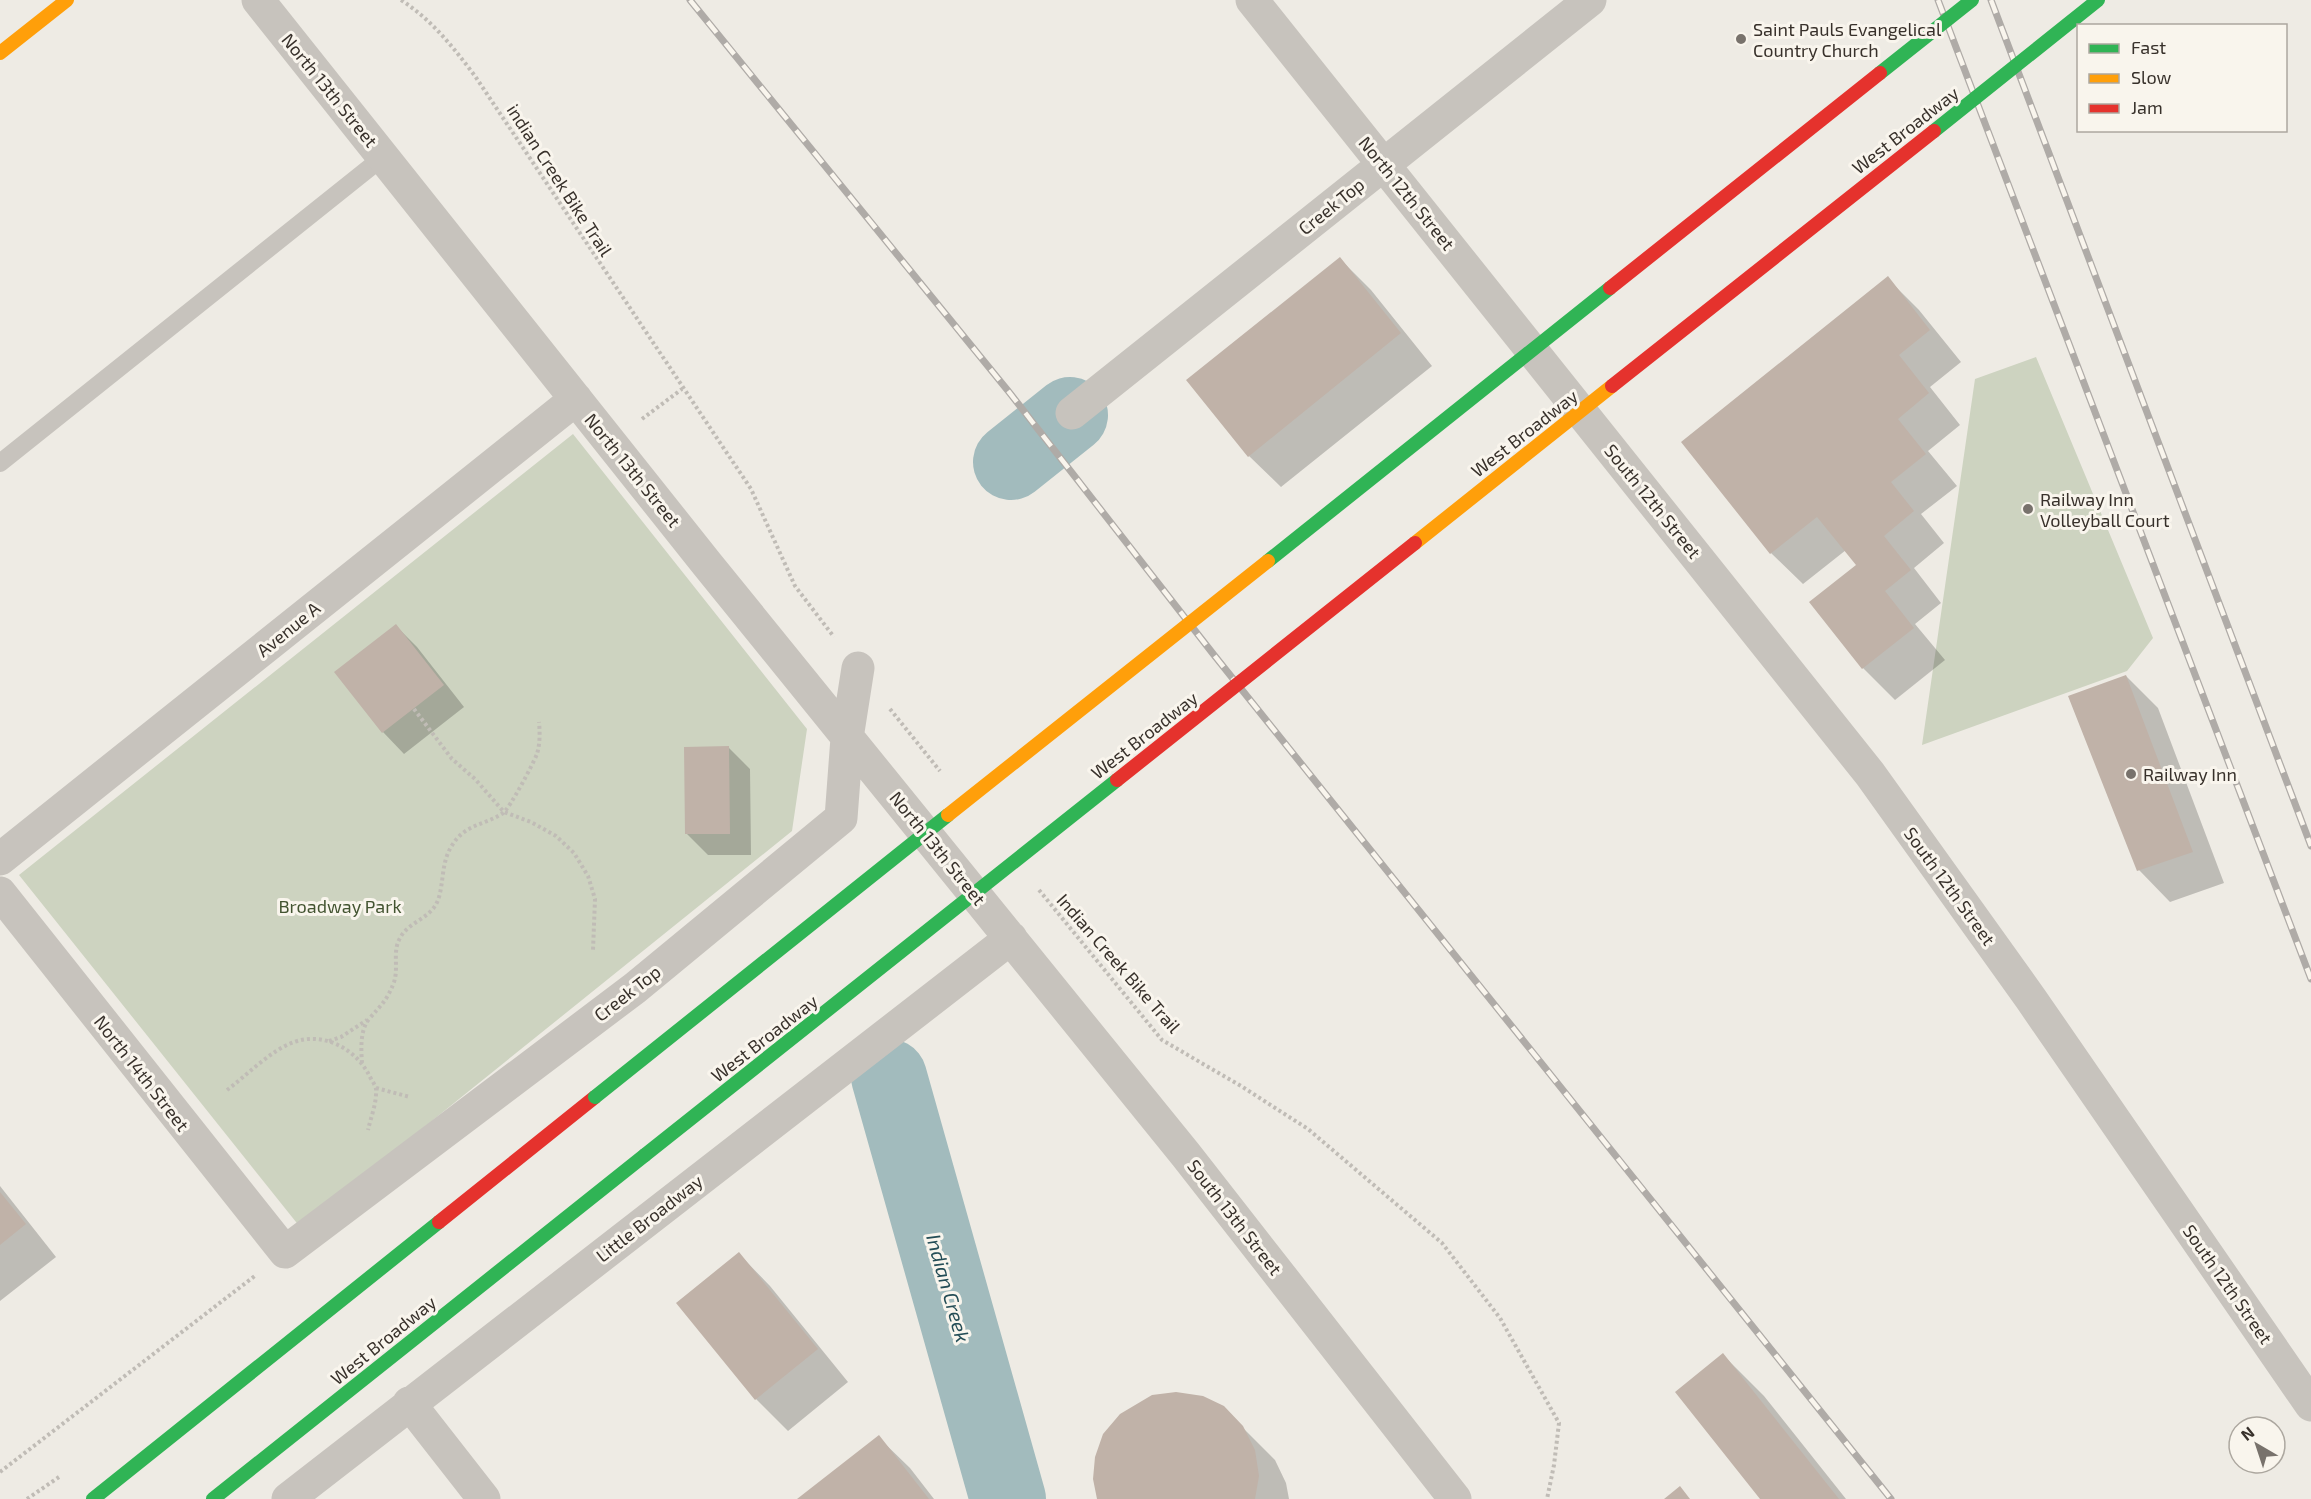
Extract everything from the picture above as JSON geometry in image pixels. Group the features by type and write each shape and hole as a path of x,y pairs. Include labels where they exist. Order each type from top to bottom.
{"main road":[{"path":"0,53 66,0"},
{"path":"93,1499 595,1096 1972,0"},
{"name":"West Broadway","path":"213,1499 2098,0"}],"street":[{"name":"North 13th Street","path":"258,0 847,738 1011,938"},
{"name":"North 12th Street","path":"1252,0 1561,387"},
{"name":"Creek Top","path":"1072,413 1590,0"},
{"name":"South 12th Street","path":"1561,387 1870,774 2038,1009 2311,1405"},
{"name":"Avenue A","path":"0,859 576,399"},
{"name":"Creek Top","path":"285,1252 635,988 841,818 847,738 858,668"},
{"name":"North 14th Street","path":"0,893 285,1252"},
{"name":"Little Broadway","path":"288,1499 1011,938"},
{"name":"South 13th Street","path":"1011,938 1273,1265 1455,1499"},
{"path":"409,1403 472,1495"}],"lane":[{"path":"0,463 383,157"}],"path":[{"name":"indian Creek Bike Trail","path":"401,0 420,12 448,40 475,76 682,388"},
{"path":"637,423 682,388 751,489 795,586 946,777"},
{"path":"414,709 452,759 475,779 504,812 531,822 556,836 574,853 588,876 596,899 593,950"},
{"path":"328,1041 341,1037 368,1020 387,998 395,979 395,950 400,937 409,926 430,913 438,900 445,861 451,847 469,828 504,812 536,755 540,739 539,723"},
{"name":"Indian Creek Bike Trail","path":"1034,884 1162,1040 1241,1086 1308,1129 1442,1243 1500,1318 1559,1423 1547,1499"},
{"path":"362,1063 363,1034 368,1020"},
{"path":"226,1090 285,1046 296,1041 312,1039 328,1041 343,1047 362,1063 376,1088 368,1130"},
{"path":"376,1088 410,1097"},
{"path":"0,1472 285,1252"}],"green space":[{"name":"Railway Inn Volleyball Court","path":"2036,357 2153,638 2127,671 1922,745 1975,379"},
{"name":"Broadway Park","path":"573,434 807,729 792,831 300,1227 19,875"}],"building":[{"path":"1340,257 1401,333 1248,457 1186,380"},
{"path":"1888,276 1930,330 1899,355 1929,393 1898,419 1926,454 1891,482 1914,511 1884,536 1911,570 1885,591 1914,628 1862,669 1809,602 1856,565 1817,517 1770,554 1681,442"},
{"path":"396,624 444,685 382,733 334,672"},
{"name":"Railway Inn","path":"2126,675 2193,852 2137,871 2068,696"},
{"path":"729,746 730,834 685,834 684,747"},
{"path":"0,1192 26,1224 0,1245"},
{"path":"739,1252 818,1349 755,1400 676,1303"},
{"path":"1723,1353 1839,1499 1760,1499 1675,1392"},
{"path":"1176,1392 1203,1396 1224,1406 1243,1426 1255,1450 1259,1476 1255,1499 1097,1499 1093,1479 1095,1457 1103,1434 1120,1414 1152,1395"},
{"path":"879,1435 929,1499 797,1499"},
{"path":"1680,1486 1690,1499 1664,1499"}],"waterway":[{"name":"Indian Creek","path":"1011,462 1070,415"},
{"name":"Indian Creek","path":"889,1077 1008,1499"}],"railway":[{"path":"690,0 1009,392 1214,655 1891,1499"},
{"path":"1938,0 2311,979"},
{"path":"1991,0 2311,846"}],"traffic: fast":[{"path":"1880,73 1972,0"},
{"path":"1934,131 2098,0"},
{"path":"1268,561 1610,288"},
{"path":"645,1155 1117,780"},
{"path":"595,1097 948,815"},
{"path":"213,1499 645,1155"},
{"path":"93,1499 439,1222"}],"traffic: slow":[{"path":"0,53 67,0"},
{"path":"1415,543 1612,386"},
{"path":"948,815 1268,561"}],"traffic: jam":[{"path":"1610,288 1880,73"},
{"path":"1612,386 1934,131"},
{"path":"1117,780 1415,543"},
{"path":"439,1222 595,1097"}],"place":[{"name":"Saint Pauls Evangelical Country Church","path":"1741,39"},
{"name":"Railway Inn Volleyball Court","path":"2028,509"},
{"name":"Railway Inn","path":"2131,774"}]}
